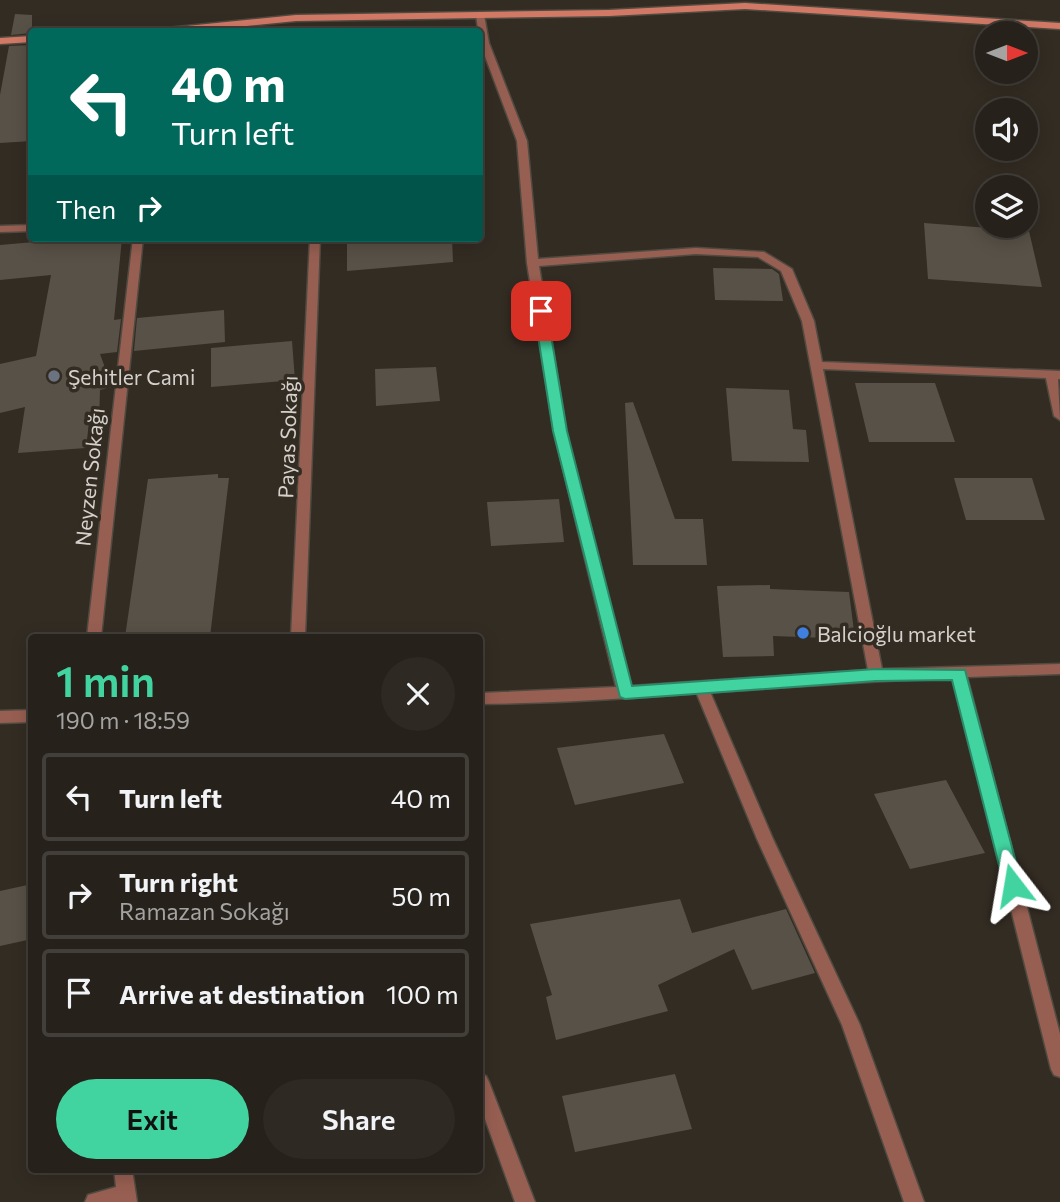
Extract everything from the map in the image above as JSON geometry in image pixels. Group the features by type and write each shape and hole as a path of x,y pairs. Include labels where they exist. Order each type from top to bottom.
{"street":[{"path":"191,28 296,18 609,13 745,6 1060,26"},
{"path":"480,15 482,28"},
{"path":"483,36 522,141 533,263 560,431 625,692"},
{"path":"0,41 28,39"},
{"path":"0,229 28,228"},
{"name":"Neyzen Sokağı","path":"94,634 138,242"},
{"name":"Payas Sokağı","path":"298,634 315,242"},
{"path":"533,263 696,251 760,254 786,269 808,321 876,675"},
{"path":"815,365 1056,375 1060,416"},
{"path":"483,699 876,675 1060,669"},
{"path":"959,674 1060,1069"},
{"path":"701,687 765,839 851,1025 914,1202"},
{"path":"0,717 28,716"},
{"path":"483,1090 525,1202"},
{"path":"95,1202 126,1198 123,1173"}],"building":[{"path":"15,14 32,15 32,28 28,28 28,33 11,35"},
{"path":"28,45 28,141 0,143 0,95 9,46"},
{"path":"924,223 975,227 975,238 1031,238 1042,287 928,279"},
{"path":"34,242 122,242 114,320 121,319 117,352 100,354 112,387 100,390 99,423 89,423 86,448 18,453 25,407 0,413 0,364 36,356 51,275 0,280 0,245"},
{"path":"347,242 452,242 453,262 347,271"},
{"path":"713,268 772,269 779,274 783,301 715,300"},
{"path":"224,310 225,342 134,351 137,318"},
{"path":"292,341 295,380 211,387 211,348"},
{"path":"436,367 440,401 376,406 375,369"},
{"path":"855,383 935,383 955,442 869,442"},
{"path":"726,388 789,390 793,429 806,430 809,462 732,461"},
{"path":"633,402 675,519 703,519 707,565 633,565 625,403"},
{"path":"218,474 218,478 229,478 210,634 125,634 148,479"},
{"path":"954,478 1032,478 1045,520 966,520"},
{"path":"559,499 564,542 491,546 487,502"},
{"path":"770,585 770,589 849,592 855,639 773,636 774,656 723,657 717,586"},
{"path":"664,734 684,783 575,805 557,748"},
{"path":"946,780 985,853 910,869 874,794"},
{"path":"28,885 28,940 0,946 0,891"},
{"path":"680,899 692,933 786,909 815,973 752,990 734,949 658,985 668,1011 556,1040 546,997 552,995 530,924"},
{"path":"675,1074 692,1129 575,1152 562,1096"}],"place":[{"name":"Şehitler Cami","path":"54,376"},
{"name":"Balcioğlu market","path":"803,633"}],"route":[{"path":"541,311 560,431 625,692 876,675 959,674 1013,885"}]}
